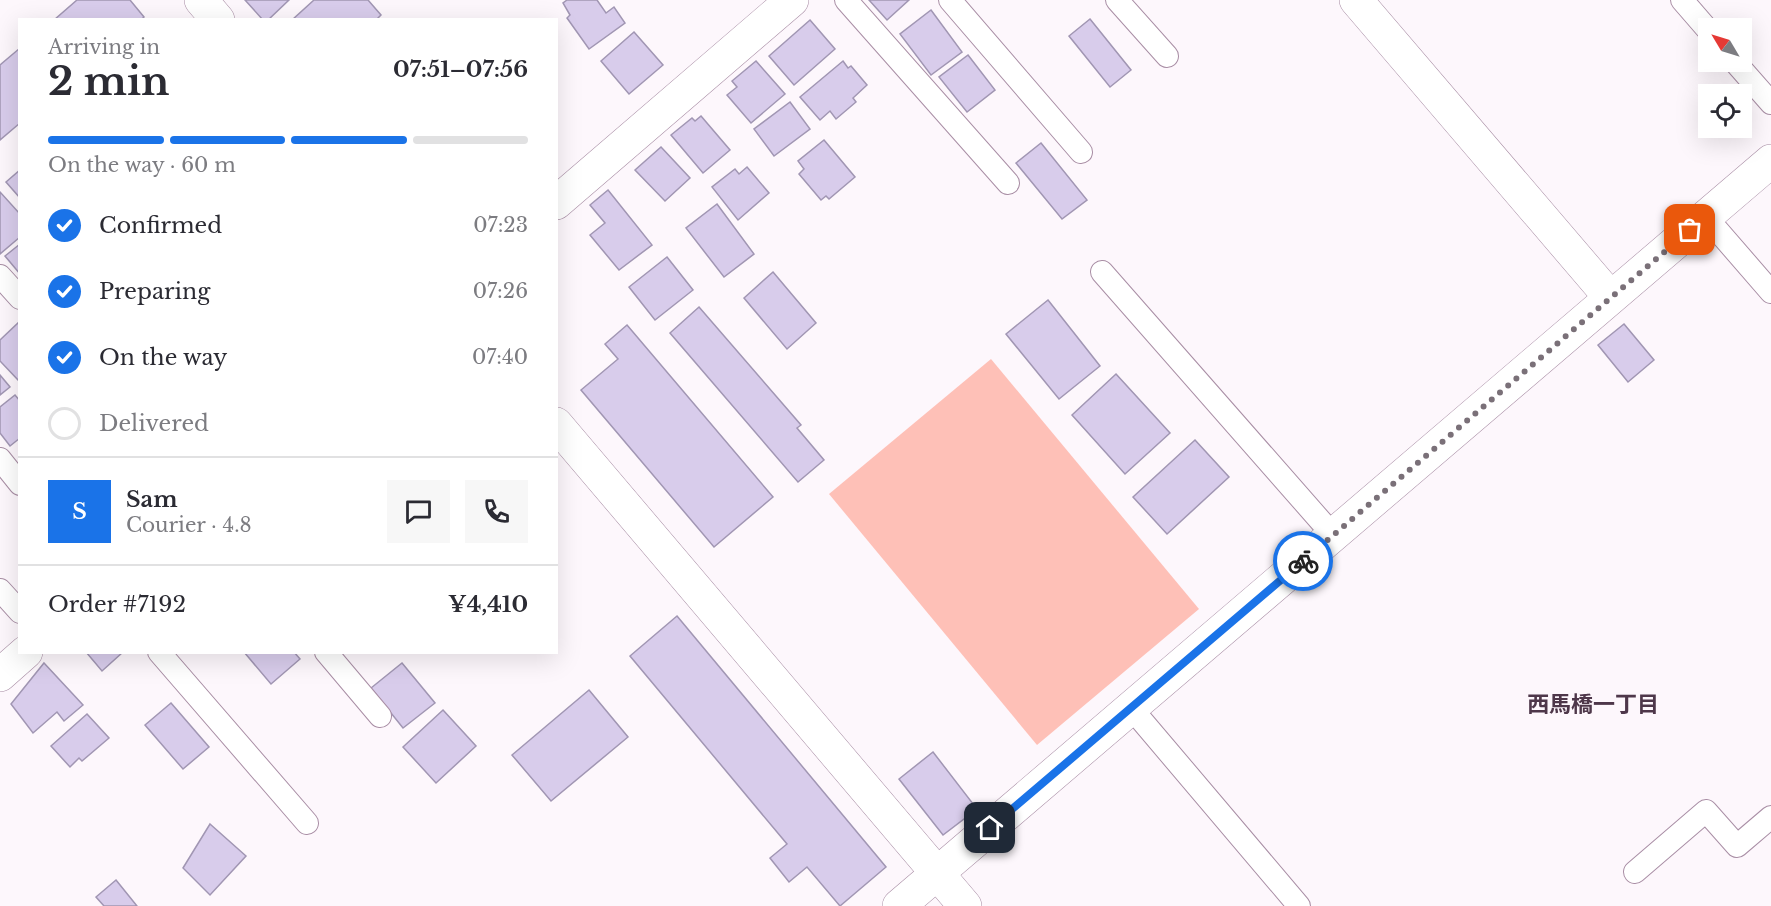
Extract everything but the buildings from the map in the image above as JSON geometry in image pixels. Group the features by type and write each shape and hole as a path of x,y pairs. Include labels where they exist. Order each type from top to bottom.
{"street":[{"path":"201,0 216,18"},
{"path":"558,201 792,0"},
{"path":"1356,0 1610,297"},
{"path":"899,906 1771,161"},
{"path":"558,426 965,906"},
{"path":"0,675 25,654"}],"lane":[{"path":"846,0 1008,183"},
{"path":"950,0 1081,152"},
{"path":"1117,0 1167,56"},
{"path":"1682,0 1698,18"},
{"path":"1744,72 1771,103"},
{"path":"1706,217 1771,292"},
{"path":"1102,272 1333,535"},
{"path":"0,276 18,296"},
{"path":"0,459 18,482"},
{"path":"0,590 18,610"},
{"path":"161,654 307,823"},
{"path":"328,654 380,716"},
{"path":"1132,709 1299,906"},
{"path":"1635,872 1706,811 1737,846 1771,817"}],"shaded area":[{"path":"991,359 1199,609 1037,745 829,494"}],"way so far":[{"path":"1303,561 1690,230"}],"district":[{"name":"西馬橋一丁目","path":"1593,704"}],"route":[{"path":"990,828 1303,561"}]}
